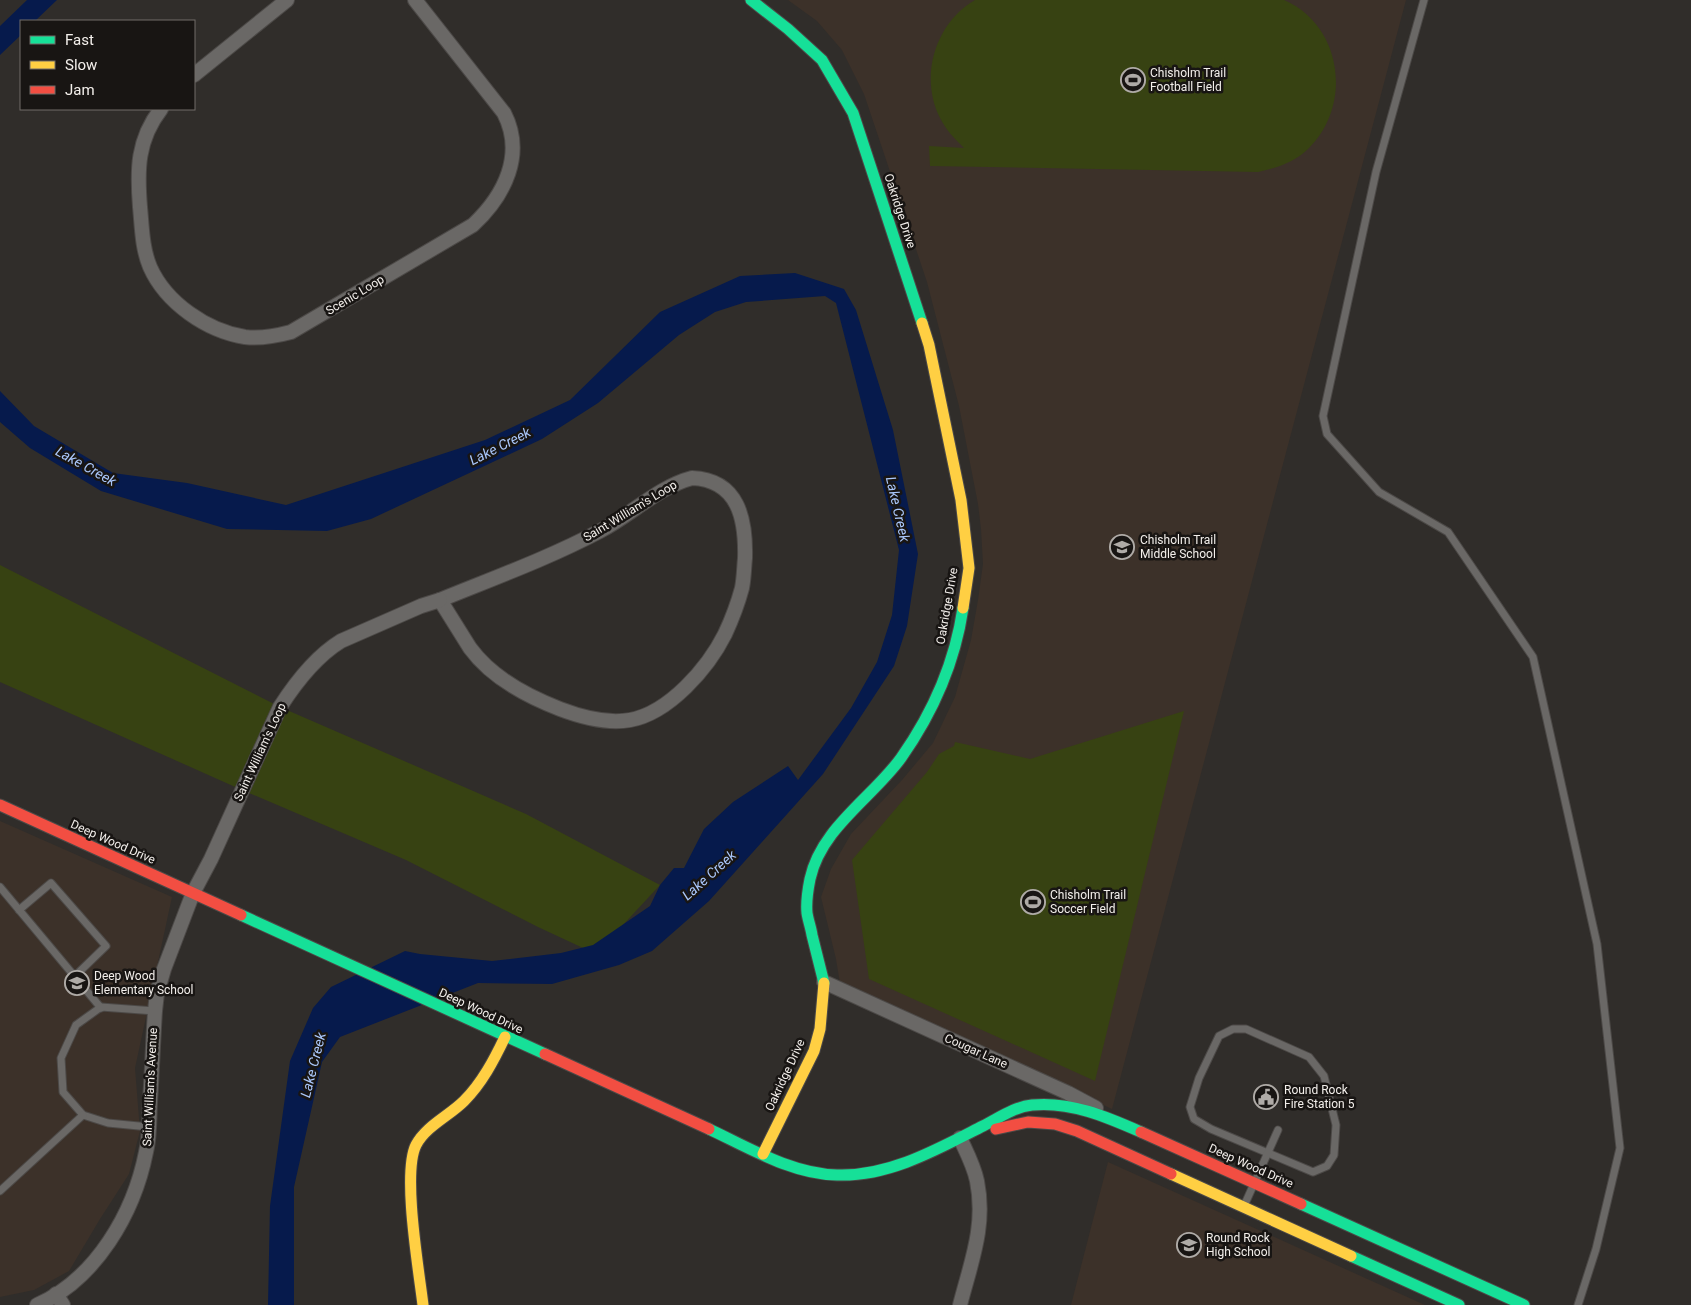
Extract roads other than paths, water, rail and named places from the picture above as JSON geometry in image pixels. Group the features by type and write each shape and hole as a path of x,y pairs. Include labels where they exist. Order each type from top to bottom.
{"street":[{"path":"195,74 287,0"},
{"name":"Scenic Loop","path":"160,110 148,131 142,149 138,177 146,253 150,267 160,284 175,301 195,316 230,334 260,338 278,336 290,332 473,225 486,213 496,198 511,165 514,152 513,140 511,126 504,113 415,0"},
{"name":"Oakridge Drive","path":"751,0 788,29 822,60 853,113 929,345 962,500 969,568 961,621 951,658 937,697 900,759 837,828 824,847 812,875 808,891 808,918 825,987 820,1029 814,1051 805,1071 763,1154"},
{"name":"Saint William's Loop","path":"193,892 211,858 280,707 292,688 319,658 341,641 421,606 576,544 678,482 692,478 704,478 712,481 734,499 742,515 745,537 744,576 735,612 725,634 712,655 690,682 665,704 640,717 628,720 613,720 593,719 575,715 541,701 509,684 485,664 471,649 440,600"},
{"name":"Deep Wood Drive","path":"0,805 785,1164 808,1171 832,1175 857,1175 896,1166 960,1138 1011,1112 1033,1105 1081,1109 1125,1125 1524,1305"},
{"name":"Saint William's Avenue","path":"37,1305 60,1300 74,1282 94,1263 126,1211 140,1176 147,1151 157,993 164,968 193,892"},
{"name":"Cougar Lane","path":"824,982 1068,1093 1125,1125"},
{"path":"423,1305 412,1211 411,1162 415,1147 429,1129 469,1097 490,1066 505,1037"},
{"name":"Deep Wood Drive","path":"960,1138 1022,1122 1036,1121 1057,1124 1077,1131 1244,1206 1459,1305"},
{"path":"960,1138 977,1179 981,1211 980,1230 960,1305"}],"lane":[{"path":"1424,0 1376,172 1323,416 1326,434 1379,492 1448,532 1533,657 1597,944 1620,1148 1596,1249 1578,1305"},
{"path":"20,910 50,883 106,946 75,976"},
{"path":"0,887 101,1008"},
{"path":"149,1127 108,1123 83,1115 63,1092 61,1058 76,1025 101,1008 155,1010"},
{"path":"1232,1029 1246,1029 1309,1057 1324,1076 1336,1125 1334,1155 1326,1166 1313,1172 1267,1154 1203,1125 1194,1119 1190,1107 1199,1078 1219,1036 1232,1029"},
{"path":"0,1191 83,1115"},
{"path":"1244,1206 1278,1130"}],"water":[{"path":"27,0 57,0 36,20 20,20 20,36 0,55 0,26"},
{"name":"Lake Creek","path":"795,273 844,289 856,310 893,430 918,554 907,626 894,666 823,774 709,901 652,951 619,965 552,984 478,983 340,1037 322,1062 294,1187 294,1305 268,1305 270,1206 290,1061 313,1008 331,987 405,951 492,961 561,953 593,945 650,906 660,885 674,868 684,868 704,829 733,802 788,766 798,780 851,708 877,662 892,615 899,550 836,303 825,296 746,302 715,312 679,335 598,403 542,439 371,519 327,531 227,529 101,491 30,448 0,422 0,391 34,426 113,473 187,483 286,505 485,440 570,400 660,312 740,276"}],"place":[{"name":"Chisholm Trail Football Field","path":"1133,80"},
{"name":"Chisholm Trail Middle School","path":"1122,547"},
{"name":"Chisholm Trail Soccer Field","path":"1033,902"},
{"name":"Deep Wood Elementary School","path":"77,983"},
{"name":"Round Rock Fire Station 5","path":"1266,1097"},
{"name":"Round Rock High School","path":"1189,1245"}]}
